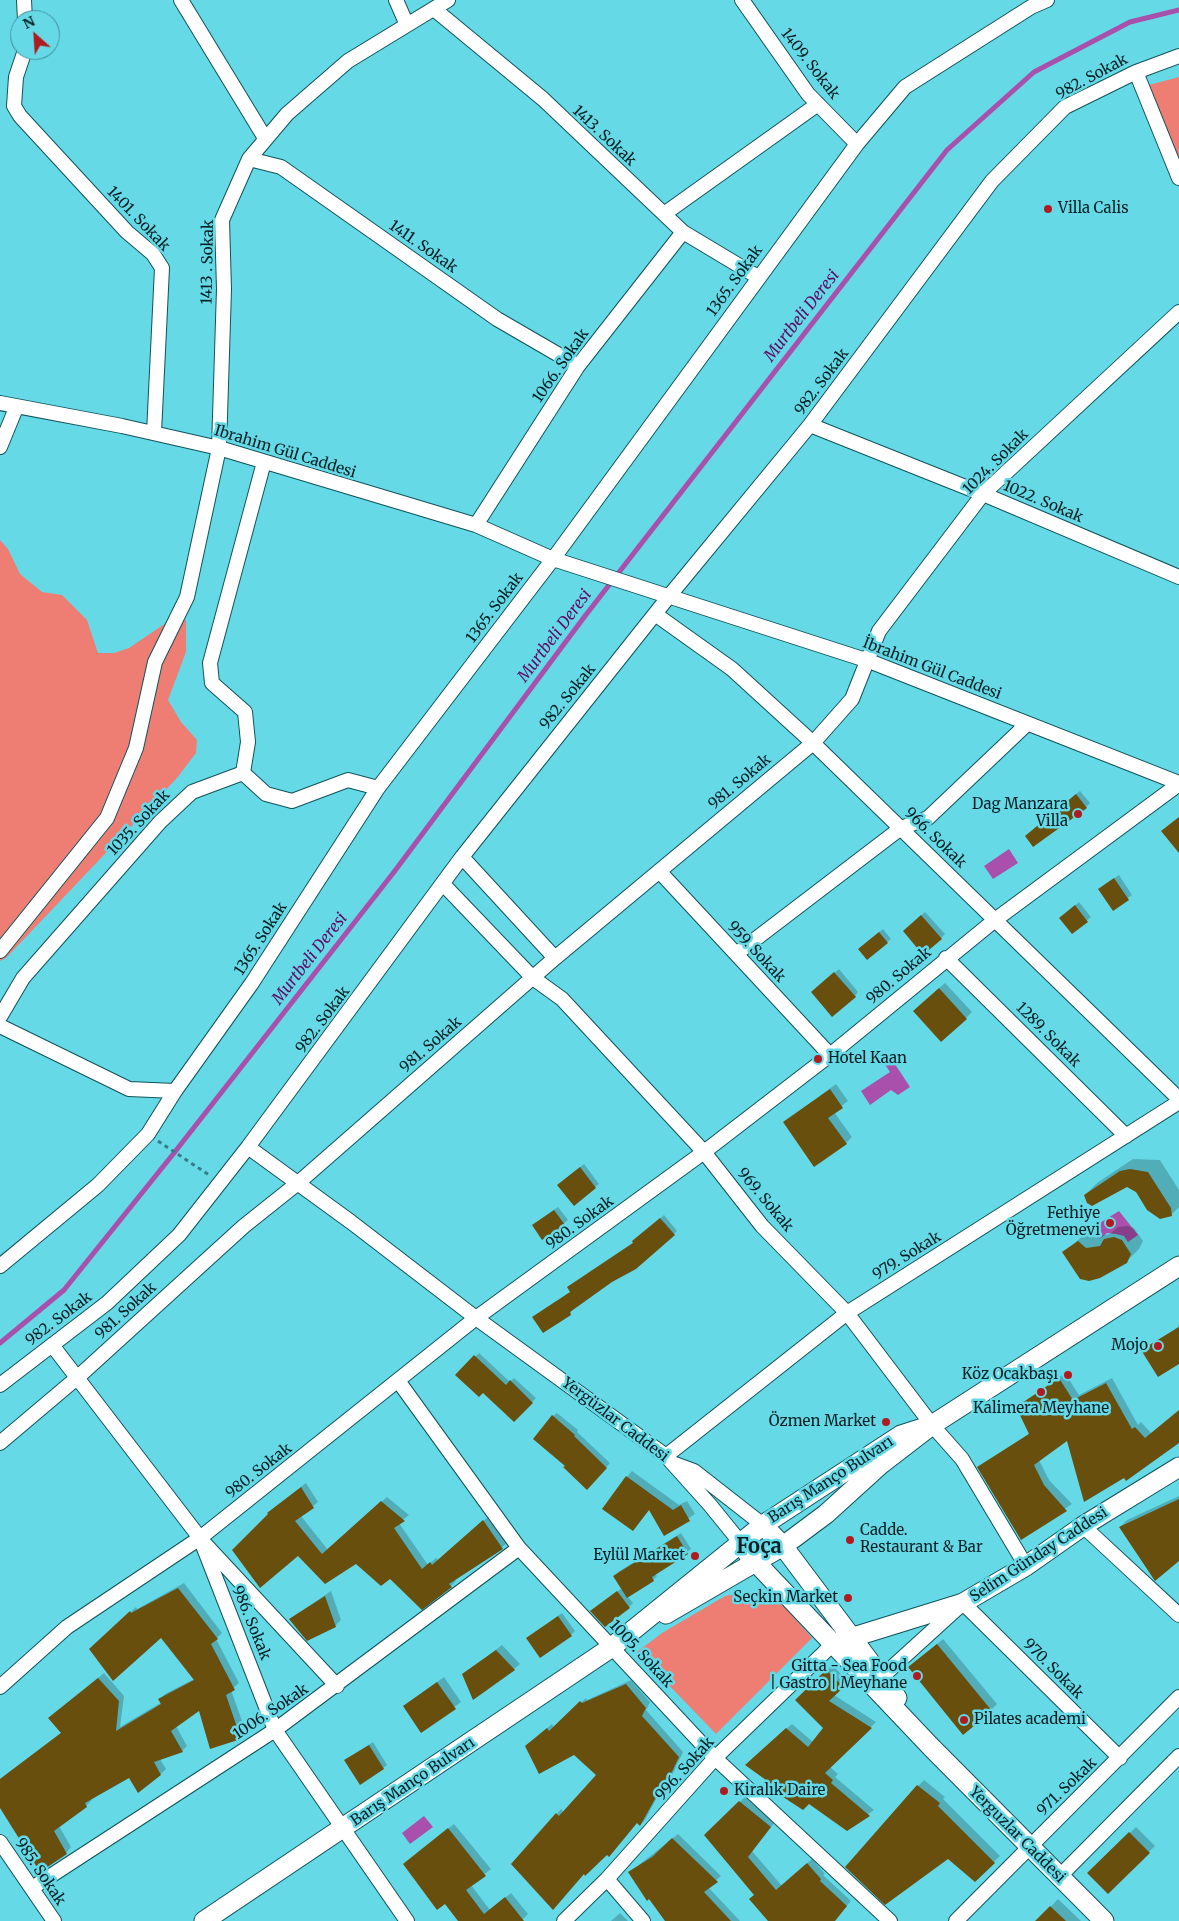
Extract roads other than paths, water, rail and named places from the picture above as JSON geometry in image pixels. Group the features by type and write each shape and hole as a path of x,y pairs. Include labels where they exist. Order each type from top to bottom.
{"main road":[{"name":"Barış Manço Bulvarı","path":"204,1921 616,1644 784,1546 826,1514 880,1465 932,1425 1179,1266"},
{"name":"Barış Manço Bulvarı","path":"616,1644 763,1525 901,1435 932,1425"},
{"name":"Selim Günday Caddesi","path":"834,1642 963,1603 1026,1566 1083,1526 1179,1467"},
{"path":"763,1525 784,1546 853,1637 877,1681"},
{"name":"Yergüzlar Caddesi","path":"740,1542 755,1563 834,1642 877,1681 932,1748"},
{"name":"Yerguzlar Caddesi","path":"932,1748 1104,1921"}],"street":[{"path":"181,0 265,138"},
{"path":"396,0 408,25"},
{"name":"1413 . Sokak","path":"0,951 107,818 136,748 156,662 187,597 219,448 224,289 222,220 249,159 287,114 348,61 448,0"},
{"name":"1409. Sokak","path":"742,0 808,94 857,144"},
{"name":"1365. Sokak","path":"0,1266 98,1185 148,1134 175,1090 252,983 378,788 553,559 857,144 905,87 1029,4 1047,0"},
{"name":"1413. Sokak","path":"434,9 542,100 683,232 758,277"},
{"name":"982. Sokak","path":"0,1385 107,1303 147,1267 179,1234 248,1147 462,857 670,595 810,425 992,181 1065,107 1136,72 1179,56"},
{"name":"1401. Sokak","path":"22,60 16,77 14,106 20,116 128,232 153,254 162,268 154,433"},
{"path":"1136,72 1179,178"},
{"path":"664,214 738,159 818,104"},
{"name":"1411. Sokak","path":"249,159 281,167 497,318 578,366"},
{"name":"1066. Sokak","path":"476,525 578,366 683,232"},
{"name":"1024. Sokak","path":"869,661 879,631 983,494 1179,312"},
{"name":"Ibrahim Gül Caddesi","path":"0,403 16,408 154,433 219,448 476,525 553,559"},
{"path":"0,447 16,408"},
{"name":"1022. Sokak","path":"810,425 983,494 1179,577"},
{"path":"264,462 210,663 212,683 246,712 248,742 243,773 266,794 292,801 348,780 378,788"},
{"name":"İbrahim Gül Caddesi","path":"553,559 670,595 869,661 1179,784"},
{"name":"966. Sokak","path":"655,614 732,669 814,743 1179,1101"},
{"name":"981. Sokak","path":"0,1443 78,1377 244,1226 298,1183 555,958 814,743 852,700 869,661"},
{"path":"736,954 901,828 928,818 1027,724"},
{"name":"1035. Sokak","path":"0,1017 23,978 160,822 192,792 243,773"},
{"name":"980. Sokak","path":"0,1687 66,1627 200,1538 476,1318 704,1152 830,1055 946,958 995,920 1179,784"},
{"path":"462,857 555,958"},
{"name":"959. Sokak","path":"658,871 830,1055"},
{"name":"969. Sokak","path":"443,884 533,978 562,999 704,1152 762,1226 847,1313 932,1425 962,1459 1026,1566"},
{"name":"1289. Sokak","path":"946,958 1126,1136"},
{"path":"0,1026 129,1089 175,1090"},
{"name":"979. Sokak","path":"669,1460 847,1313 1179,1101"},
{"name":"Yergüzlar Caddesi","path":"248,1147 669,1460 710,1505 740,1542"},
{"name":"986. Sokak","path":"52,1345 200,1538 276,1730 342,1829 407,1921"},
{"name":"1005. Sokak","path":"398,1382 519,1548 616,1644 715,1758 890,1921"},
{"path":"669,1460 694,1471 763,1525"},
{"path":"1083,1526 1179,1615"},
{"path":"200,1538 337,1686"},
{"name":"1006. Sokak","path":"32,1888 276,1730 519,1548"},
{"path":"877,1681 963,1603"},
{"name":"970. Sokak","path":"963,1603 1120,1758"},
{"name":"996. Sokak","path":"564,1921 608,1879 715,1758 834,1642"},
{"name":"971. Sokak","path":"956,1921 1028,1846 1120,1758 1179,1697"},
{"path":"1060,1877 1179,1756"},
{"name":"985. Sokak","path":"0,1842 54,1921"},
{"path":"608,1879 643,1921"}],"waterway":[{"name":"Murtbeli Deresi","path":"0,1343 64,1290 174,1153 394,872 585,616 947,150 1034,72 1130,22 1179,10"}],"place":[{"name":"Villa Calis","path":"1048,209"},
{"name":"Dag Manzara Villa","path":"1078,814"},
{"name":"Hotel Kaan","path":"818,1059"},
{"name":"Fethiye Öğretmenevi","path":"1110,1223"},
{"name":"Mojo","path":"1158,1346"},
{"name":"Köz Ocakbaşı","path":"1068,1375"},
{"name":"Kalimera Meyhane","path":"1041,1392"},
{"name":"Özmen Market","path":"886,1422"},
{"name":"Cadde. Restaurant & Bar","path":"850,1540"},
{"name":"Eylül Market","path":"695,1556"},
{"name":"Seçkin Market","path":"848,1598"},
{"name":"Gitta - Sea Food | Gastro | Meyhane","path":"917,1676"},
{"name":"Pilates academi","path":"964,1720"},
{"name":"Kiralık Daire","path":"724,1791"}],"district":[{"name":"Foça","path":"759,1547"}]}
